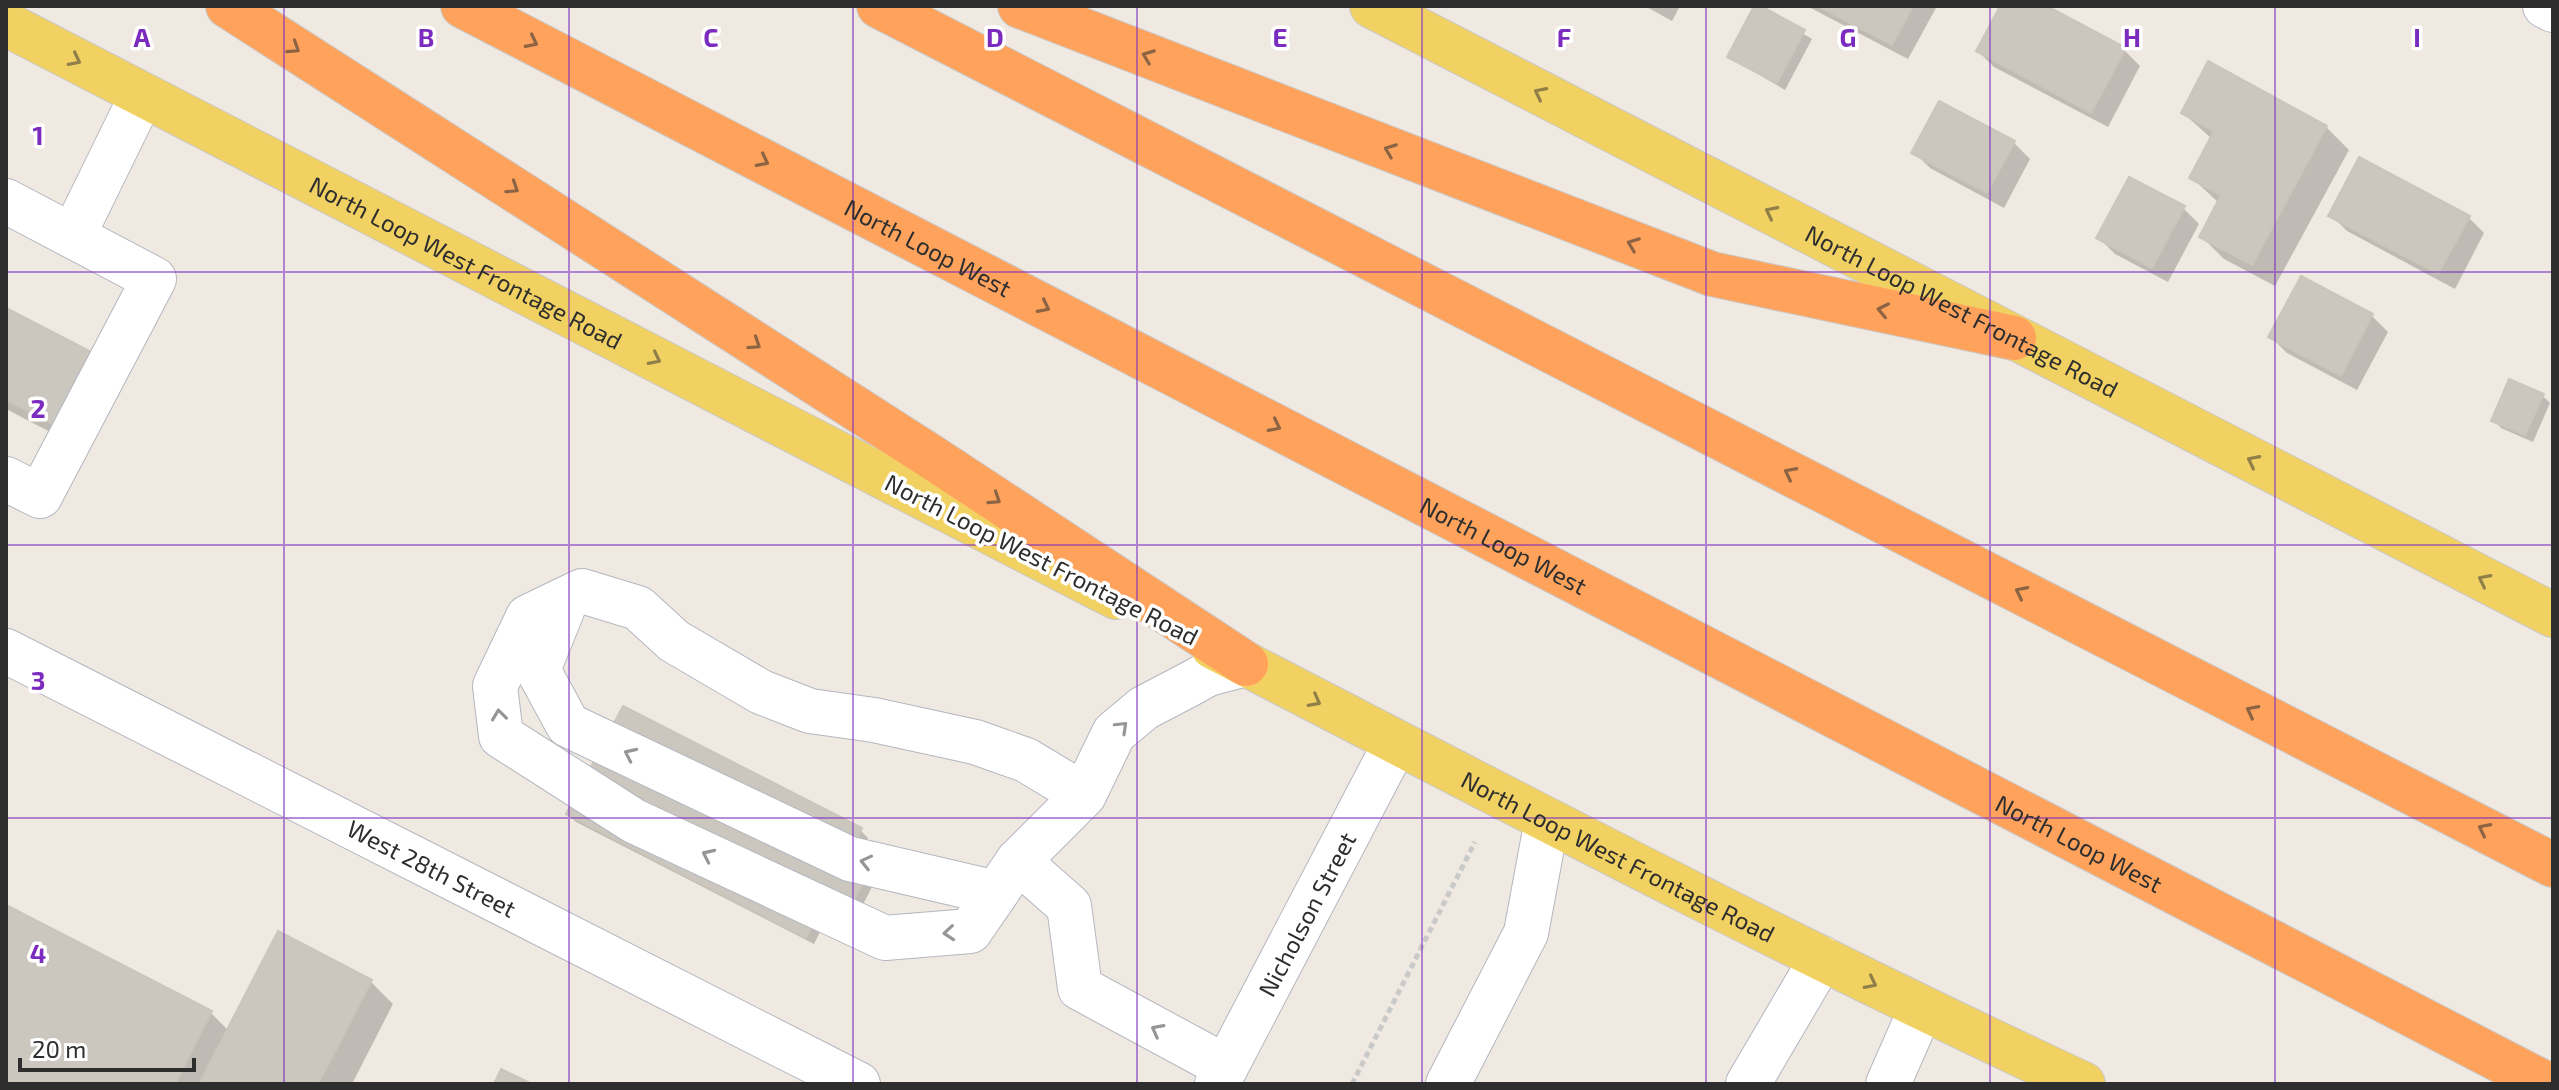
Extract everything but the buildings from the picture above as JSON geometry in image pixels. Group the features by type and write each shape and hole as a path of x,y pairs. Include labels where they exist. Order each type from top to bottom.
{"highway":[{"path":"228,6 930,456 1246,664"},
{"name":"North Loop West","path":"463,6 2546,1084"},
{"path":"879,6 2553,865"},
{"path":"1020,6 1712,274 2014,338"}],"main road":[{"name":"North Loop West Frontage Road","path":"1372,6 2553,615"},
{"name":"North Loop West Frontage Road","path":"6,24 1246,664 1395,744 1921,1009 2083,1084"}],"street":[{"path":"2545,6 2553,10"},
{"path":"73,236 142,95"},
{"path":"6,201 154,279 40,496 6,479"},
{"path":"1084,795 1026,760 975,742 874,720 810,711 761,692 674,641 638,608 582,591 528,617 495,686 501,736 634,821 885,938 970,931 1007,877 1084,795 1114,733 1144,708 1208,674 1246,664"},
{"path":"567,599 538,670 568,725 850,859 1007,877 1069,906 1080,988 1222,1076"},
{"name":"West 28th Street","path":"6,651 858,1084"},
{"name":"Nicholson Street","path":"1222,1076 1395,744"},
{"path":"1448,1084 1526,933 1547,820"},
{"path":"1748,1084 1822,958"},
{"path":"1888,1084 1921,1009"}],"path":[{"path":"1352,1084 1480,832"}]}
